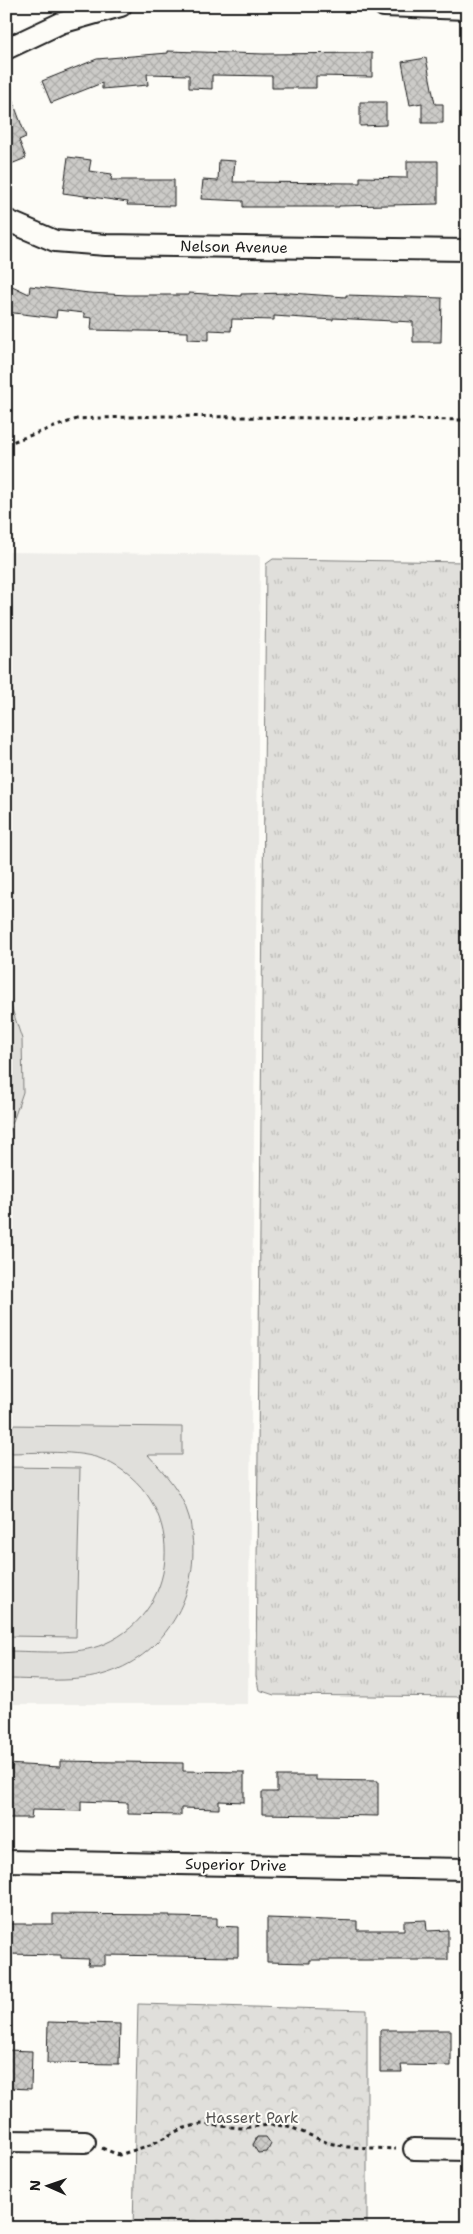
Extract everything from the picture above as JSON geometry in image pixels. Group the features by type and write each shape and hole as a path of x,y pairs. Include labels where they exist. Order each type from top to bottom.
{"street":[{"path":"6,49 61,24 121,6"},
{"path":"384,6 467,9"},
{"name":"Nelson Avenue","path":"6,220 55,241 106,245 467,250"},
{"name":"Superior Drive","path":"6,1861 467,1869"},
{"path":"6,2141 85,2142"},
{"path":"414,2149 467,2150"}],"path":[{"path":"6,444 77,419 164,416 467,420"},
{"path":"85,2142 119,2155 150,2145 181,2129 201,2124 241,2128 270,2125 288,2126 328,2143 348,2147 414,2149"}],"shaded area":[{"path":"6,552 260,555 248,1704 6,1704"}],"green space":[{"path":"273,559 467,562 467,1697 274,1695 259,1690 256,1676 266,564"},
{"path":"6,991 22,1039 23,1092 6,1142"},
{"path":"6,1425 182,1427 182,1455 148,1455 167,1476 186,1507 192,1536 193,1558 190,1579 184,1600 162,1637 147,1652 129,1664 108,1673 83,1679 6,1679 6,1651 56,1652 93,1648 104,1644 131,1628 150,1606 161,1580 165,1552 161,1525 150,1499 131,1477 104,1460 82,1454 56,1452 6,1453"},
{"path":"6,1467 80,1468 76,1637 6,1636"},
{"name":"Hassert Park","path":"138,2004 367,2010 367,2228 133,2228"}],"building":[{"path":"168,51 264,54 372,53 372,77 316,76 316,88 272,88 272,76 212,75 212,89 189,88 189,75 147,74 148,85 102,89 102,83 51,103 42,81 97,59 168,53"},
{"path":"426,58 435,104 443,104 443,123 422,123 422,103 410,105 402,62"},
{"path":"8,88 26,137 19,140 26,158 6,166"},
{"path":"360,102 386,102 386,125 360,126"},
{"path":"68,157 91,160 89,171 112,174 111,180 174,180 174,206 127,205 128,202 63,193"},
{"path":"219,160 235,161 233,182 360,183 360,177 407,178 407,161 438,161 438,204 243,207 243,201 201,199 203,180 218,181"},
{"path":"6,283 29,294 30,286 89,293 128,295 189,295 189,293 241,296 241,294 291,293 346,297 346,295 442,298 441,342 413,342 413,322 333,318 333,320 274,316 274,320 232,319 231,331 209,330 209,340 188,339 188,332 91,330 92,318 84,317 84,313 57,310 56,318 6,312"},
{"path":"60,1761 183,1763 183,1771 244,1772 244,1802 219,1801 219,1809 181,1808 181,1815 128,1814 128,1803 81,1801 81,1811 32,1810 31,1818 6,1818 6,1764 60,1767"},
{"path":"277,1776 316,1776 316,1780 378,1781 378,1816 262,1814 262,1792 277,1792"},
{"path":"53,1914 170,1915 170,1917 217,1918 217,1926 238,1927 238,1957 105,1955 105,1965 88,1965 89,1959 61,1958 61,1955 6,1954 6,1924 53,1924"},
{"path":"267,1918 357,1921 357,1930 404,1930 404,1921 426,1920 427,1931 448,1930 448,1960 310,1960 310,1963 267,1962"},
{"path":"48,2022 120,2024 119,2064 47,2063"},
{"path":"380,2030 451,2030 451,2066 401,2065 402,2072 380,2072"},
{"path":"6,2050 32,2051 31,2089 6,2088"},
{"path":"257,2137 266,2137 271,2144 267,2152 258,2153 253,2145"}]}
